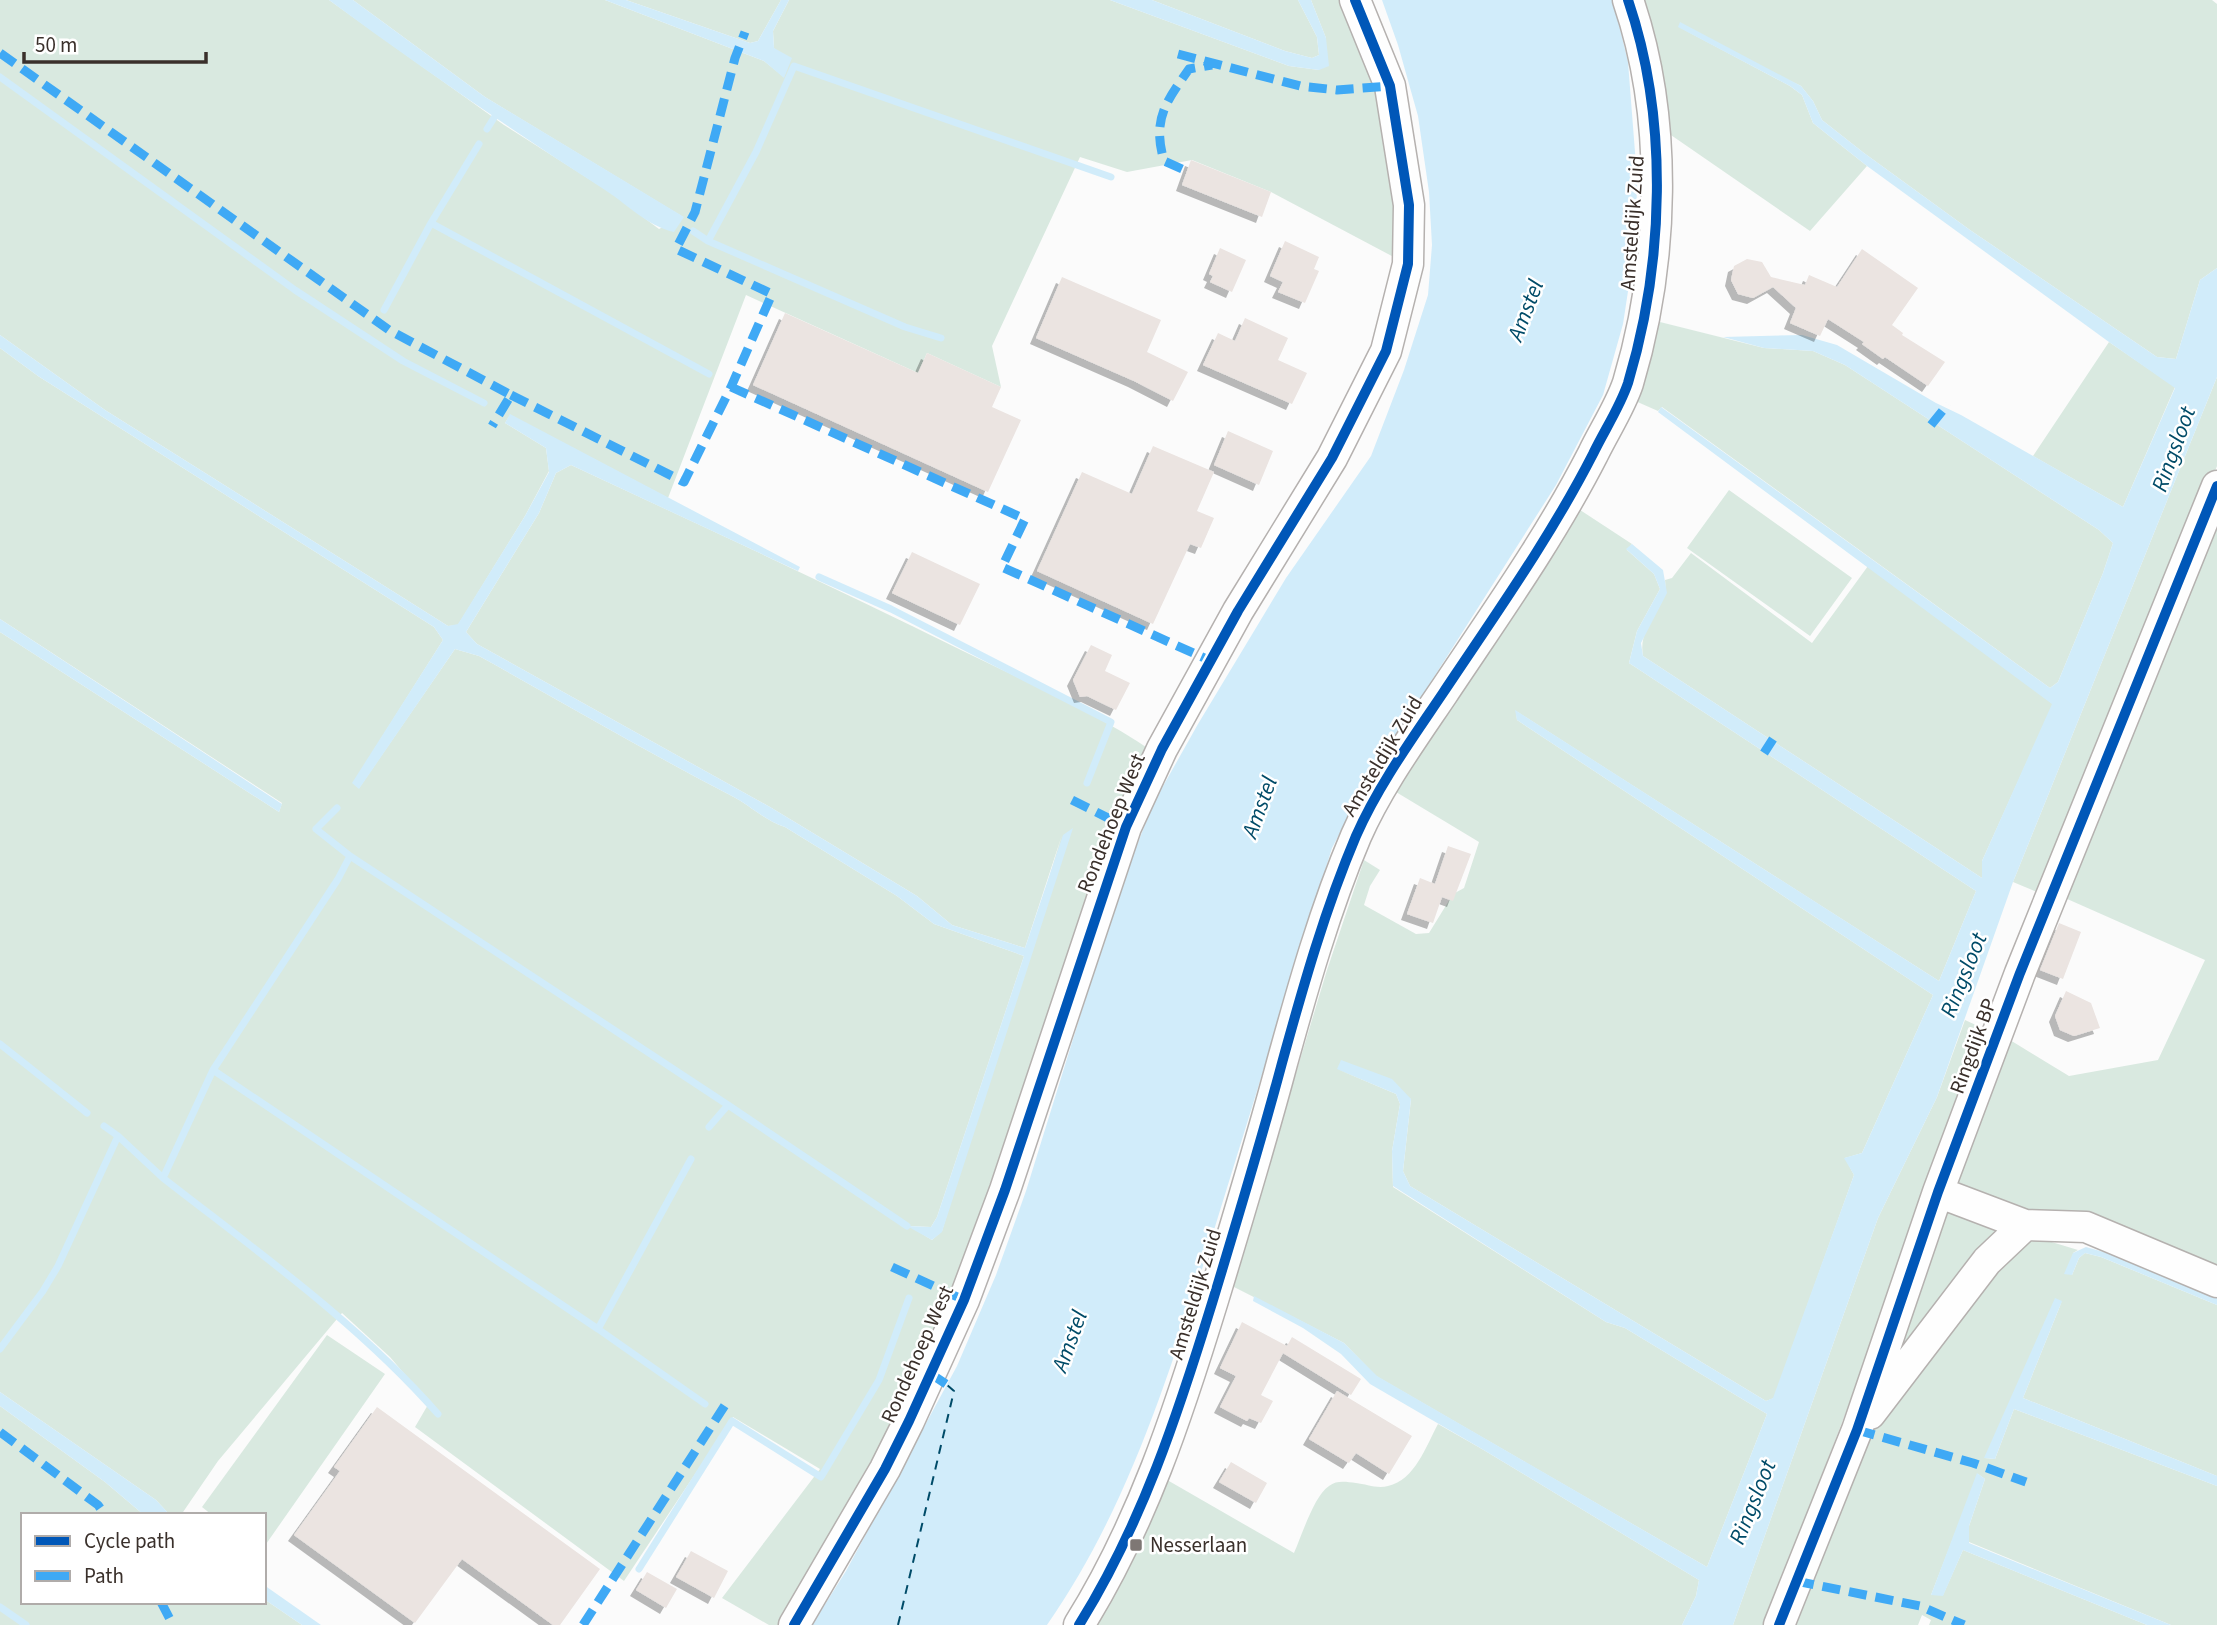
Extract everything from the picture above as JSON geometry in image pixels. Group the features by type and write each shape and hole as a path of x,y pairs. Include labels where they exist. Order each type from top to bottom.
{"street":[{"name":"Rondehoep West","path":"794,1625 885,1469 964,1300 1005,1190 1126,827 1156,760 1238,611 1332,458 1386,351 1408,264 1409,205 1390,86 1355,0"},
{"name":"Amsteldijk Zuid","path":"1079,1625 1126,1541 1185,1392 1295,1018 1341,874 1358,831 1405,750 1537,552 1577,485 1626,388 1652,274 1658,188 1657,150 1650,96 1629,0"},
{"name":"Ringdijk BP","path":"1779,1625 1857,1430 1938,1192 2020,974 2217,486"},
{"path":"1938,1192 2025,1225 2086,1227 2217,1282"},
{"name":"Ringdijk BP","path":"1857,1430 1987,1261 2025,1225"}],"shaded area":[{"path":"0,0 329,0 504,125 611,193 659,229 683,217 485,97 353,0 605,0 764,61 784,77 774,48 773,31 789,0 1110,0 1289,66 1319,70 1326,38 1311,0 1355,0 1392,104 1405,263 1271,192 1192,160 1127,172 1080,157 992,346 1001,387 927,353 918,373 746,295 668,498 510,415 505,423 546,448 549,471 525,516 458,625 448,626 105,410 0,335"},
{"path":"626,0 781,0 758,41 750,43"},
{"path":"1152,0 1298,0 1317,37 1319,55 1312,58 1285,51"},
{"path":"1644,0 2212,0 2217,4 2217,268 2200,280 2176,359 2157,357 1970,230 1864,153 1822,120 1813,101 1801,86 1679,27 1790,86 1802,95 1813,123 1867,166 1810,231 1668,133"},
{"path":"1656,321 1764,348 1813,351 1845,365 2099,530 2113,543 2058,682 2050,688 1662,407 1658,411 1633,400"},
{"path":"2109,342 2175,387 2123,507 2033,456"},
{"path":"0,348 38,376 434,627 443,640 353,783 359,788 455,649 479,656 737,799 897,896 934,924 1024,956 937,1217 931,1227 909,1226 932,1240 942,1231 1062,835 1025,948 952,925 917,896 770,807 477,644 466,632 539,513 556,473 571,465 817,580 1085,711 1155,753 998,1185 901,1419 782,1625 769,1625 722,1598 820,1469 733,1417 624,1581 415,1427 429,1403 390,1357 342,1313 218,1461 182,1513 168,1513 156,1500 0,1392 0,632 279,812 282,803 0,619"},
{"path":"2217,377 2217,466 2044,895 2013,882"},
{"path":"1729,490 1852,578 1810,636 1687,548"},
{"path":"1574,506 1632,544 1627,550 1654,574 1660,589 1637,631 1629,663 1976,891 1939,981 1516,711 1517,720 1933,995 1862,1153 1845,1158 1854,1175 1774,1398 1766,1401 1410,1186 1403,1171 1411,1099 1337,1069 1396,1094 1400,1104 1392,1151 1393,1187 1606,1322 1625,1328 1767,1414 1707,1567 1376,1376 1344,1343 1232,1286 1327,970 1364,860 1380,870 1370,886 1364,905 1416,934 1429,933 1453,894 1464,888 1479,842 1396,792 1407,770"},
{"path":"2217,526 2217,1269 1992,1200 1957,1184 2010,1040 2069,1076 2158,1060 2205,960 2065,898"},
{"path":"1691,553 1812,643 1868,566 2053,704 1982,861 1982,878 1643,656 1644,634 1662,600 1665,580 1672,578"},
{"path":"1965,1020 1991,1032 1820,1480 1770,1625 1733,1625 1878,1218 1937,1097"},
{"path":"1948,1204 2008,1224 1876,1387"},
{"path":"2045,1240 2078,1250 2073,1253 2072,1275 2079,1258 2085,1253 2101,1257 2217,1305 2217,1476 2023,1398 2062,1301 1985,1458 1995,1459 2014,1409 2217,1486 2217,1625 2171,1625 1969,1542 1969,1526 1985,1479 1978,1474 1931,1595 1943,1595 1963,1550 2147,1625 1929,1625 1931,1620 1922,1615 1918,1625 1791,1625 1859,1432 2020,1242"},
{"path":"327,1335 385,1374 266,1544 266,1513 210,1513 202,1507"},
{"path":"0,1406 105,1482 142,1513 21,1513 21,1604 266,1604 266,1600 302,1625 0,1625"},
{"path":"1438,1424 1699,1580 1696,1596 1682,1625 1087,1625 1162,1477 1294,1553 1313,1507 1329,1486 1342,1482 1384,1487 1397,1483 1413,1470"}],"water":[{"path":"329,0 353,0 485,97 684,217 674,232 655,225 464,96"},
{"path":"605,0 626,0 750,43 758,41 781,0 789,0 773,31 774,48 792,58 784,78 764,61"},
{"path":"1110,0 1152,0 1285,51 1312,58 1319,55 1317,37 1298,0 1311,0 1326,38 1329,66 1319,70 1289,66"},
{"name":"Amstel","path":"1382,0 1613,0 1628,62 1637,178 1636,239 1623,324 1603,395 1556,485 1364,787 1332,848 1185,1323 1148,1428 1104,1529 1047,1625 812,1625 846,1571 957,1366 996,1275 1026,1191 1118,894 1153,804 1286,578 1371,456 1404,370 1428,295 1432,245 1429,192 1418,116"},
{"name":"Ringsloot","path":"1680,22 1801,86 1813,101 1822,120 1864,153 1970,230 2157,357 2176,359 2200,280 2217,268 2217,377 2013,882 1937,1097 1878,1218 1733,1625 1682,1625 1696,1596 1699,1580 1370,1384 1341,1354 1303,1328 1253,1301 1254,1296 1344,1343 1377,1376 1707,1567 1767,1414 1625,1328 1606,1322 1393,1186 1392,1151 1400,1104 1396,1094 1337,1069 1341,1060 1392,1079 1411,1099 1403,1171 1410,1186 1766,1401 1773,1398 1854,1175 1844,1158 1862,1153 1933,995 1517,720 1515,710 1939,981 1976,891 1629,663 1637,631 1660,589 1654,574 1626,549 1632,544 1663,570 1667,593 1641,643 1643,656 1982,878 1982,861 2052,704 1658,412 1661,407 2050,688 2058,682 2113,543 2099,530 1845,365 1813,351 1764,348 1723,337 1802,335 1837,345 2123,507 2175,388 1867,166 1813,123 1802,95 1790,86 1678,27"},
{"path":"0,335 105,410 448,626 458,624 549,472 546,448 505,423 510,414 800,567 798,571 571,465 556,473 539,513 466,632 477,644 770,807 917,896 952,925 1025,948 1063,835 1073,828 942,1232 932,1240 907,1226 931,1227 937,1217 1024,956 934,924 897,896 737,799 479,656 455,649 359,789 352,783 443,640 434,627 38,376 0,348"},
{"path":"0,619 282,804 279,812 0,632"},
{"path":"2086,1247 2217,1298 2217,1305 2101,1257 2085,1253 2079,1258 2072,1275 2064,1274 2073,1253"},
{"path":"2055,1298 2062,1301 2023,1398 2217,1476 2217,1486 2014,1409 1995,1459 1984,1458"},
{"path":"0,1392 156,1500 168,1513 142,1513 105,1482 0,1406"},
{"path":"1977,1473 1985,1479 1969,1526 1969,1543 2171,1625 2147,1625 1963,1550 1943,1596 1931,1595"},
{"path":"266,1586 321,1625 302,1625 266,1600"}],"building":[{"path":"1191,160 1271,192 1262,217 1182,185"},
{"path":"1285,241 1319,257 1314,269 1319,271 1305,303 1278,292 1283,282 1270,276"},
{"path":"1220,248 1246,260 1232,292 1210,282 1213,276 1209,274"},
{"path":"1862,249 1918,288 1892,325 1903,333 1902,335 1945,362 1928,386 1885,357 1883,359 1862,344 1864,342 1828,319 1820,336 1790,323 1796,308 1773,287 1753,298 1738,294 1731,280 1734,266 1747,259 1762,262 1771,277 1805,285 1809,275 1837,287"},
{"path":"1062,277 1161,320 1147,352 1188,372 1173,401 1036,338"},
{"path":"785,313 918,373 927,353 1001,387 992,407 1021,420 988,492 753,385"},
{"path":"1245,318 1288,338 1278,360 1307,373 1292,404 1203,365 1218,333 1235,341"},
{"path":"1228,431 1273,451 1259,485 1214,465"},
{"path":"1153,446 1214,472 1197,511 1214,518 1201,548 1190,544 1153,624 1037,571 1082,472 1132,494"},
{"path":"912,552 980,584 960,625 892,593"},
{"path":"1091,645 1112,655 1105,671 1130,683 1116,710 1087,696 1080,697 1073,680"},
{"path":"1448,846 1471,854 1453,901 1442,897 1433,923 1407,914 1420,878 1435,884"},
{"path":"2059,923 2081,932 2063,979 2040,970"},
{"path":"2066,991 2091,1003 2100,1028 2074,1036 2060,1030 2055,1016"},
{"path":"1242,1322 1287,1346 1292,1337 1361,1379 1351,1395 1283,1353 1261,1395 1273,1401 1261,1423 1249,1418 1247,1421 1220,1407 1236,1376 1220,1368"},
{"path":"1337,1391 1412,1436 1389,1474 1356,1453 1349,1463 1309,1439"},
{"path":"377,1407 600,1569 560,1625 553,1625 462,1559 415,1623 294,1535 340,1471 334,1467"},
{"path":"1231,1462 1267,1483 1256,1503 1219,1482"},
{"path":"691,1551 728,1571 714,1598 676,1577"},
{"path":"647,1572 677,1589 666,1608 636,1590"}],"waterway":[{"path":"941,338 905,327 708,241 756,152 794,66 1111,177"},
{"path":"0,77 295,290 403,361 484,403"},
{"path":"487,129 497,113"},
{"path":"431,223 479,144"},
{"path":"384,310 431,223 709,374"},
{"path":"693,231 708,241"},
{"path":"819,577 891,609 1111,722 1087,783"},
{"path":"337,808 316,829 350,856 728,1105"},
{"path":"118,1136 163,1178 213,1070 338,879 350,856"},
{"path":"0,1044 87,1113"},
{"path":"213,1070 598,1329"},
{"path":"709,1127 728,1105 907,1226"},
{"path":"0,1349 58,1266 118,1136 104,1126"},
{"path":"691,1159 598,1329 705,1404"},
{"path":"163,1178 341,1319 375,1349 438,1414"},
{"path":"639,1569 732,1421 821,1477 879,1380 909,1298"},
{"path":"0,1607 26,1625"}],"ferry route":[{"path":"898,1625 954,1391 946,1384"}],"marked path":[{"path":"511,395 684,482 731,387 772,294 676,249 695,212 735,58 745,32"},
{"path":"0,53 389,330 511,395 492,426"},
{"path":"1178,54 1300,86 1337,90 1390,86"},
{"path":"1182,169 1164,161 1160,134 1163,112 1189,69 1212,65"},
{"path":"731,387 1025,519 1002,567 1211,661"},
{"path":"1931,425 1948,404"},
{"path":"1764,753 1773,739"},
{"path":"1072,800 1126,827"},
{"path":"892,1267 964,1300"},
{"path":"931,1374 946,1384"},
{"path":"583,1625 727,1402"},
{"path":"1857,1430 1973,1463 2026,1482"},
{"path":"0,1432 98,1505 104,1513"},
{"path":"1796,1581 1920,1606 1964,1625"},
{"path":"162,1604 173,1625"}],"cycle path":[{"path":"794,1625 885,1469 964,1300 1005,1190 1126,827 1162,749 1238,611 1332,458 1386,351 1408,264 1409,205 1390,86 1355,0"},
{"path":"1079,1625 1122,1548 1172,1426 1231,1241 1315,948 1356,836 1396,763 1559,516 1628,383 1649,289 1657,191 1656,142 1650,94 1641,46 1628,0"},
{"path":"1779,1625 1857,1430 1938,1192 2020,973 2217,486"}],"place":[{"name":"Nesserlaan","path":"1136,1545"}]}
